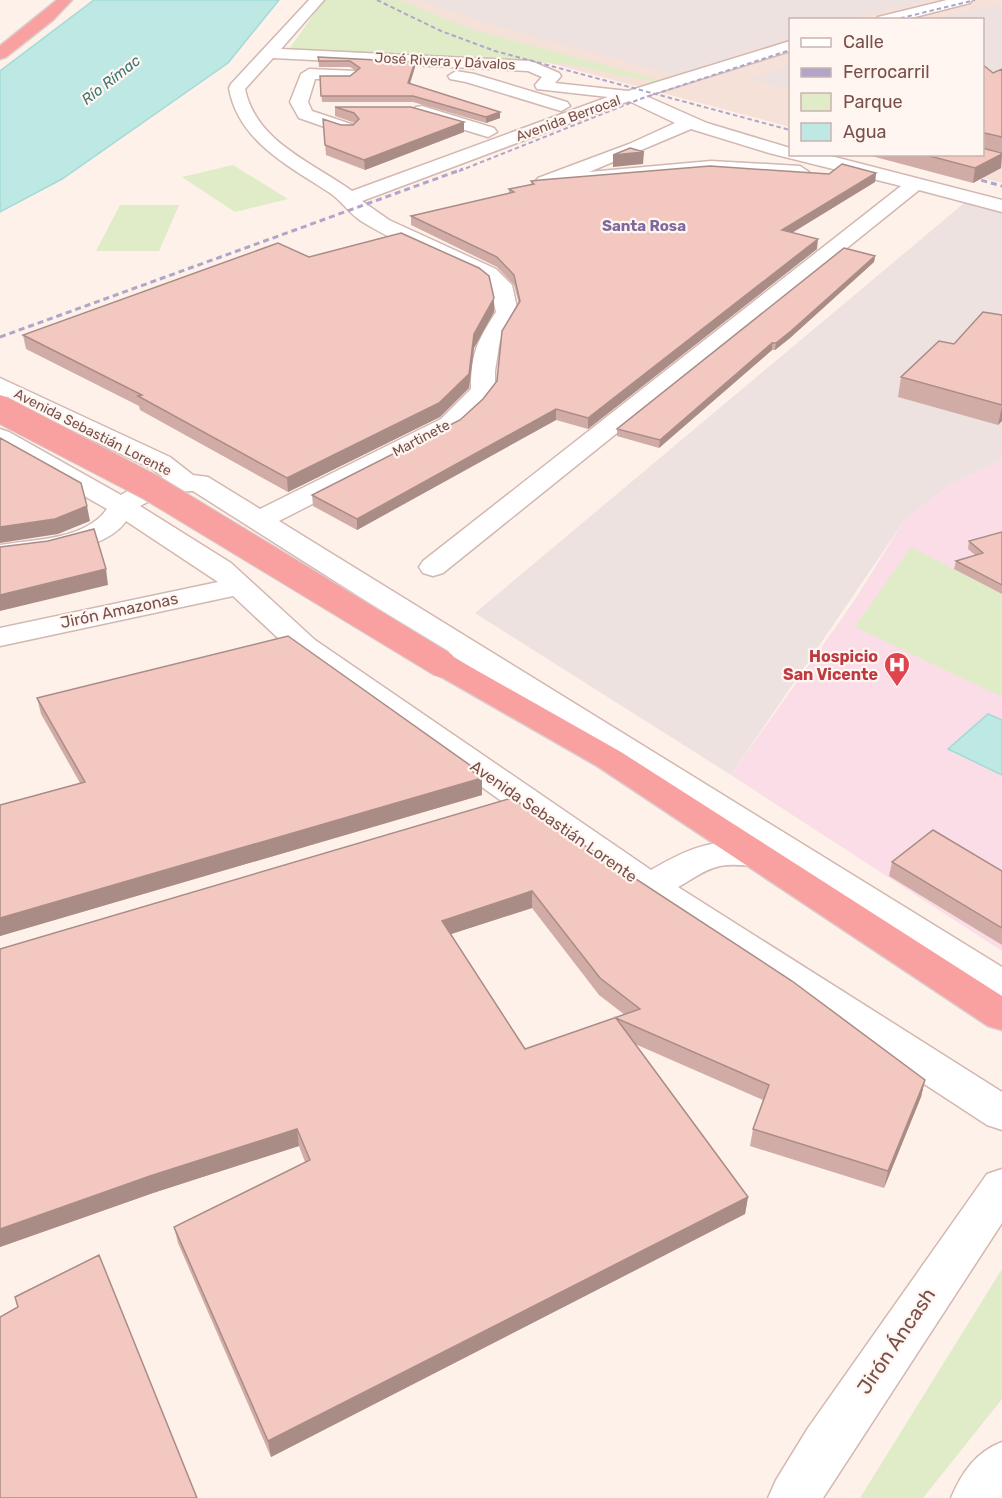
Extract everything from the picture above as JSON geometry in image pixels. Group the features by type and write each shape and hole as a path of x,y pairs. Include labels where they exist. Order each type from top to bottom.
{"highway":[{"path":"0,54 48,17 65,0"},
{"path":"0,409 150,487 442,664 609,759 1002,1016"}],"street":[{"name":"Martinete","path":"262,519 450,424 473,403 483,390 483,371 489,340 507,312 506,298 501,285 488,274 364,215 353,202 267,140 246,120 237,102 237,88 317,0"},
{"path":"891,18 965,0"},
{"name":"Avenida Berrocal","path":"353,202 628,96 789,46"},
{"name":"José Rivera y Dávalos","path":"269,53 531,66 553,75 543,85 569,91 599,91 628,96 691,122 789,153"},
{"path":"331,187 561,106 468,77 309,74 299,102 300,110 305,114 348,129"},
{"path":"300,110 345,108"},
{"path":"406,110 488,132"},
{"path":"319,139 369,122"},
{"path":"691,122 635,148 545,182 693,168 756,168 817,181 856,169"},
{"path":"756,168 748,163 746,158 789,134"},
{"path":"635,148 693,168"},
{"path":"807,156 1002,206"},
{"path":"433,567 915,184"},
{"name":"Avenida Sebastián Lorente","path":"0,385 70,421 161,463 185,481"},
{"name":"Avenida Sebastián Lorente","path":"0,437 123,507 221,569 304,646 503,803 650,888 1002,1113"},
{"path":"0,553 77,538 100,531 112,525 123,507 137,494 166,483 185,481 199,483 262,519 1002,986"},
{"name":"Jirón Amazonas","path":"0,637 238,586"},
{"path":"650,888 695,861 720,854 793,855"},
{"name":"Jirón Áncash","path":"794,1498 826,1445 1002,1186"},
{"path":"977,1498 1002,1466"}],"shaded area":[{"path":"385,0 1002,0 1002,183 898,156 984,156 984,18 789,18 789,127 511,53"},
{"path":"420,0 933,0 852,18 789,18 789,38 674,75 489,24"},
{"path":"1002,4 1002,142 984,137 984,18 936,18"},
{"path":"789,65 789,89 749,79"},
{"path":"969,199 1002,208 1002,460 947,487 904,521 731,775 475,613"},
{"name":"Hospicio San Vicente","path":"1002,460 1002,951 731,775 854,601 904,521 947,487"}],"green space":[{"path":"324,0 400,0 467,28 659,80 654,82 567,64 289,49"},
{"path":"233,165 288,199 235,212 182,177"},
{"path":"120,205 179,205 159,251 96,251"},
{"path":"911,547 1002,594 1002,697 855,627"},
{"path":"1002,1269 1002,1399 923,1498 860,1498"}],"water":[{"name":"Río Rímac","path":"94,0 279,0 228,63 62,179 0,212 0,71"},
{"path":"988,714 1002,720 1002,775 948,749"}],"building":[{"path":"318,57 415,62 408,83 500,112 486,117 413,96 321,96 320,76 350,76 360,68 350,61 319,61"},
{"path":"984,66 993,73 1002,69 1002,137 985,133"},
{"path":"335,107 411,107 464,122 364,160 325,145 323,119 341,125 353,125 359,119 354,113"},
{"path":"630,148 644,152 613,155"},
{"path":"984,148 1002,153 975,168 930,156 984,156"},
{"path":"842,164 876,173 782,230 818,239 588,418 556,409 357,519 312,495 460,420 483,399 497,381 502,331 520,301 514,275 497,257 411,216 514,192 509,189 534,184 531,181 710,166 829,174"},
{"path":"401,233 479,268 489,276 494,298 474,334 469,374 439,403 287,478 138,396 142,395 23,335 278,243 309,257"},
{"path":"844,248 875,256 791,331 776,343 772,343 660,440 617,429"},
{"path":"983,312 1002,315 1002,405 901,377 939,341 954,344"},
{"path":"0,438 81,483 87,506 55,519 0,527"},
{"path":"94,529 106,569 0,595 0,547 48,541"},
{"path":"1002,532 1002,585 956,561 983,553 969,541"},
{"path":"288,636 474,768 469,769 482,778 0,918 0,805 85,782 37,698"},
{"path":"512,798 792,981 925,1080 888,1171 753,1129 769,1085 616,1018 748,1197 268,1441 174,1227 310,1160 297,1129 150,1176 0,1229 0,949","holes":["532,891 600,978 640,1009 525,1049 442,921"]},
{"path":"933,830 1002,871 1002,928 892,862"},
{"path":"99,1255 197,1498 0,1498 0,1317 18,1307 15,1297"}],"railway":[{"path":"377,0 441,31 495,51 655,94"},
{"path":"901,18 975,0"},
{"path":"655,94 789,50"},
{"path":"459,171 655,94"},
{"path":"655,94 789,130"},
{"path":"0,337 463,169"},
{"path":"962,175 1002,186"}],"place":[{"name":"Hospicio San Vicente","path":"897,688"}],"district":[{"name":"Santa Rosa","path":"644,226"}]}
